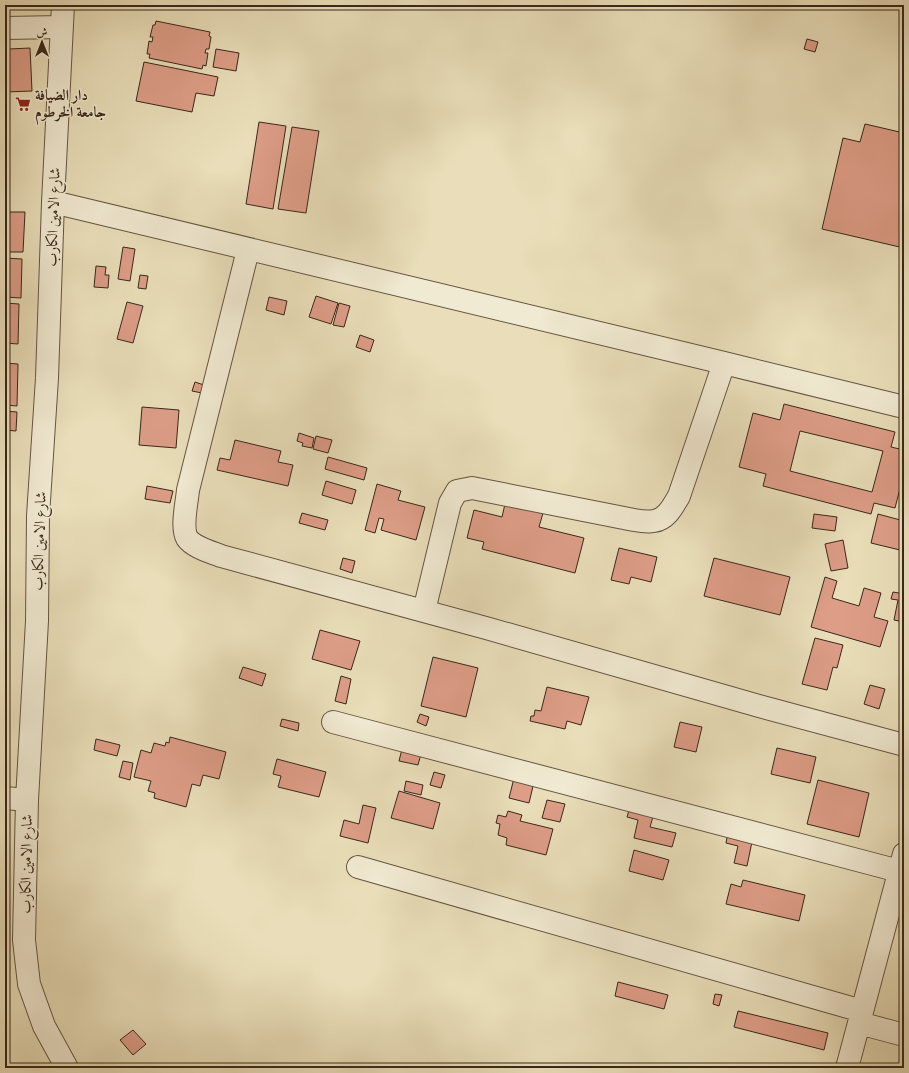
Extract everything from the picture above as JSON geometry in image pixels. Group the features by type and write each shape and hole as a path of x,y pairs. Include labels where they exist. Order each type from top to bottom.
{"street":[{"name":"شارع الامين الكارب","path":"63,5 53,202 47,378 38,516 37,621 27,800 24,940 29,984 44,1026 67,1068"},
{"path":"5,28 62,27"},
{"path":"53,202 904,407"},
{"path":"248,250 188,490 184,524 187,538 198,547 221,556 904,745"},
{"path":"424,611 450,503 457,491 472,488 634,520 654,521 665,517 679,496 724,363"},
{"path":"333,722 902,863 847,1068"},
{"path":"5,798 27,800"},
{"path":"358,867 861,1017 904,1036"}],"building":[{"path":"156,21 210,32 209,36 211,37 209,49 206,49 205,53 208,53 206,66 203,65 202,69 149,58 150,54 147,54 149,41 152,42 153,37 150,37 153,25 155,25"},
{"path":"807,39 818,42 815,52 804,49"},
{"path":"30,48 32,91 5,92 5,59 9,59 9,49"},
{"path":"216,49 239,53 236,71 213,67"},
{"path":"144,62 218,77 214,96 196,93 192,112 136,101"},
{"path":"259,122 286,126 273,209 246,204"},
{"path":"865,124 904,133 904,248 822,229 843,138 860,142"},
{"path":"292,127 319,131 306,213 278,209"},
{"path":"5,212 25,212 23,252 5,252"},
{"path":"123,247 135,249 130,281 118,279"},
{"path":"5,258 22,259 21,298 5,297"},
{"path":"96,266 106,267 105,275 109,275 108,288 94,287"},
{"path":"140,275 148,276 146,289 138,288"},
{"path":"316,296 338,303 331,324 309,317"},
{"path":"269,297 287,301 284,315 266,310"},
{"path":"127,302 143,306 133,343 117,339"},
{"path":"5,303 19,304 18,344 5,343"},
{"path":"339,303 350,306 344,327 333,325"},
{"path":"360,335 374,340 370,352 356,347"},
{"path":"5,363 18,364 17,406 5,405"},
{"path":"195,382 204,385 202,393 192,391"},
{"path":"784,404 895,432 891,447 904,450 904,473 895,508 874,503 871,514 763,486 766,474 739,467 753,413 780,420","holes":["800,431 883,451 872,492 790,471"]},
{"path":"142,407 179,410 176,448 139,445"},
{"path":"5,411 17,412 16,431 5,430"},
{"path":"299,433 314,438 312,448 302,446 303,443 297,441"},
{"path":"316,436 332,440 328,453 313,449"},
{"path":"235,440 281,451 278,462 293,465 288,486 217,470 220,458 230,460"},
{"path":"328,457 367,468 364,480 325,469"},
{"path":"326,481 356,490 352,504 322,495"},
{"path":"377,484 401,491 398,500 425,507 416,540 381,530 384,519 379,518 375,533 365,530"},
{"path":"147,486 173,491 170,503 145,499"},
{"path":"505,504 543,513 539,527 584,538 575,573 482,549 484,542 467,538 474,510 502,517"},
{"path":"302,513 328,520 325,530 299,523"},
{"path":"814,514 837,517 835,531 812,528"},
{"path":"878,514 904,521 904,551 871,543"},
{"path":"843,540 848,568 831,571 825,544"},
{"path":"619,548 657,557 651,582 631,577 629,584 611,580"},
{"path":"343,558 355,561 352,573 340,569"},
{"path":"714,558 790,577 780,615 704,596"},
{"path":"825,577 837,581 832,598 859,606 864,588 881,593 874,617 888,621 880,647 811,627"},
{"path":"893,592 904,594 904,622 894,620 898,600 891,599"},
{"path":"320,630 360,641 351,670 312,659"},
{"path":"815,638 843,645 837,668 833,667 827,690 802,684"},
{"path":"433,657 478,668 466,717 421,706"},
{"path":"243,667 266,674 262,686 239,678"},
{"path":"341,676 351,679 346,704 335,701"},
{"path":"870,685 885,689 879,709 864,704"},
{"path":"547,687 589,697 581,725 567,721 565,729 530,721 531,716 534,716 535,710 541,711"},
{"path":"420,714 429,717 426,726 417,722"},
{"path":"282,719 299,723 298,731 280,726"},
{"path":"680,722 702,727 696,752 674,747"},
{"path":"170,737 226,752 219,779 203,775 200,786 192,784 186,807 154,798 155,793 148,791 151,781 134,777 141,750 151,753 154,743 165,746 166,742 169,743"},
{"path":"96,739 120,745 117,756 94,750"},
{"path":"777,748 816,757 810,783 771,774"},
{"path":"402,749 421,754 418,765 399,761"},
{"path":"277,759 326,772 319,797 278,787 281,776 273,774"},
{"path":"123,761 133,763 130,780 119,777"},
{"path":"434,772 445,775 441,788 430,785"},
{"path":"514,778 534,782 529,803 509,798"},
{"path":"818,780 869,793 859,837 807,824"},
{"path":"406,781 423,785 421,795 404,791"},
{"path":"399,791 440,803 433,829 391,818"},
{"path":"547,800 565,804 560,822 542,818"},
{"path":"363,805 376,808 368,843 340,836 344,820 359,824"},
{"path":"630,807 654,813 650,827 676,833 672,847 634,838 638,820 627,817"},
{"path":"508,811 522,815 520,821 553,829 546,855 506,845 507,838 498,835 500,824 496,823 498,815 506,817"},
{"path":"728,832 753,837 747,866 734,863 738,846 726,843"},
{"path":"634,850 669,860 663,880 629,871"},
{"path":"743,880 805,895 799,921 726,904 731,884 741,887"},
{"path":"618,982 668,995 664,1009 615,996"},
{"path":"715,994 722,995 719,1006 713,1004"},
{"path":"738,1011 828,1033 824,1050 734,1027"},
{"path":"133,1030 146,1044 133,1055 120,1040"}],"place":[{"name":"دار الضيافة جامعة الخرطوم","path":"23,104"}]}
